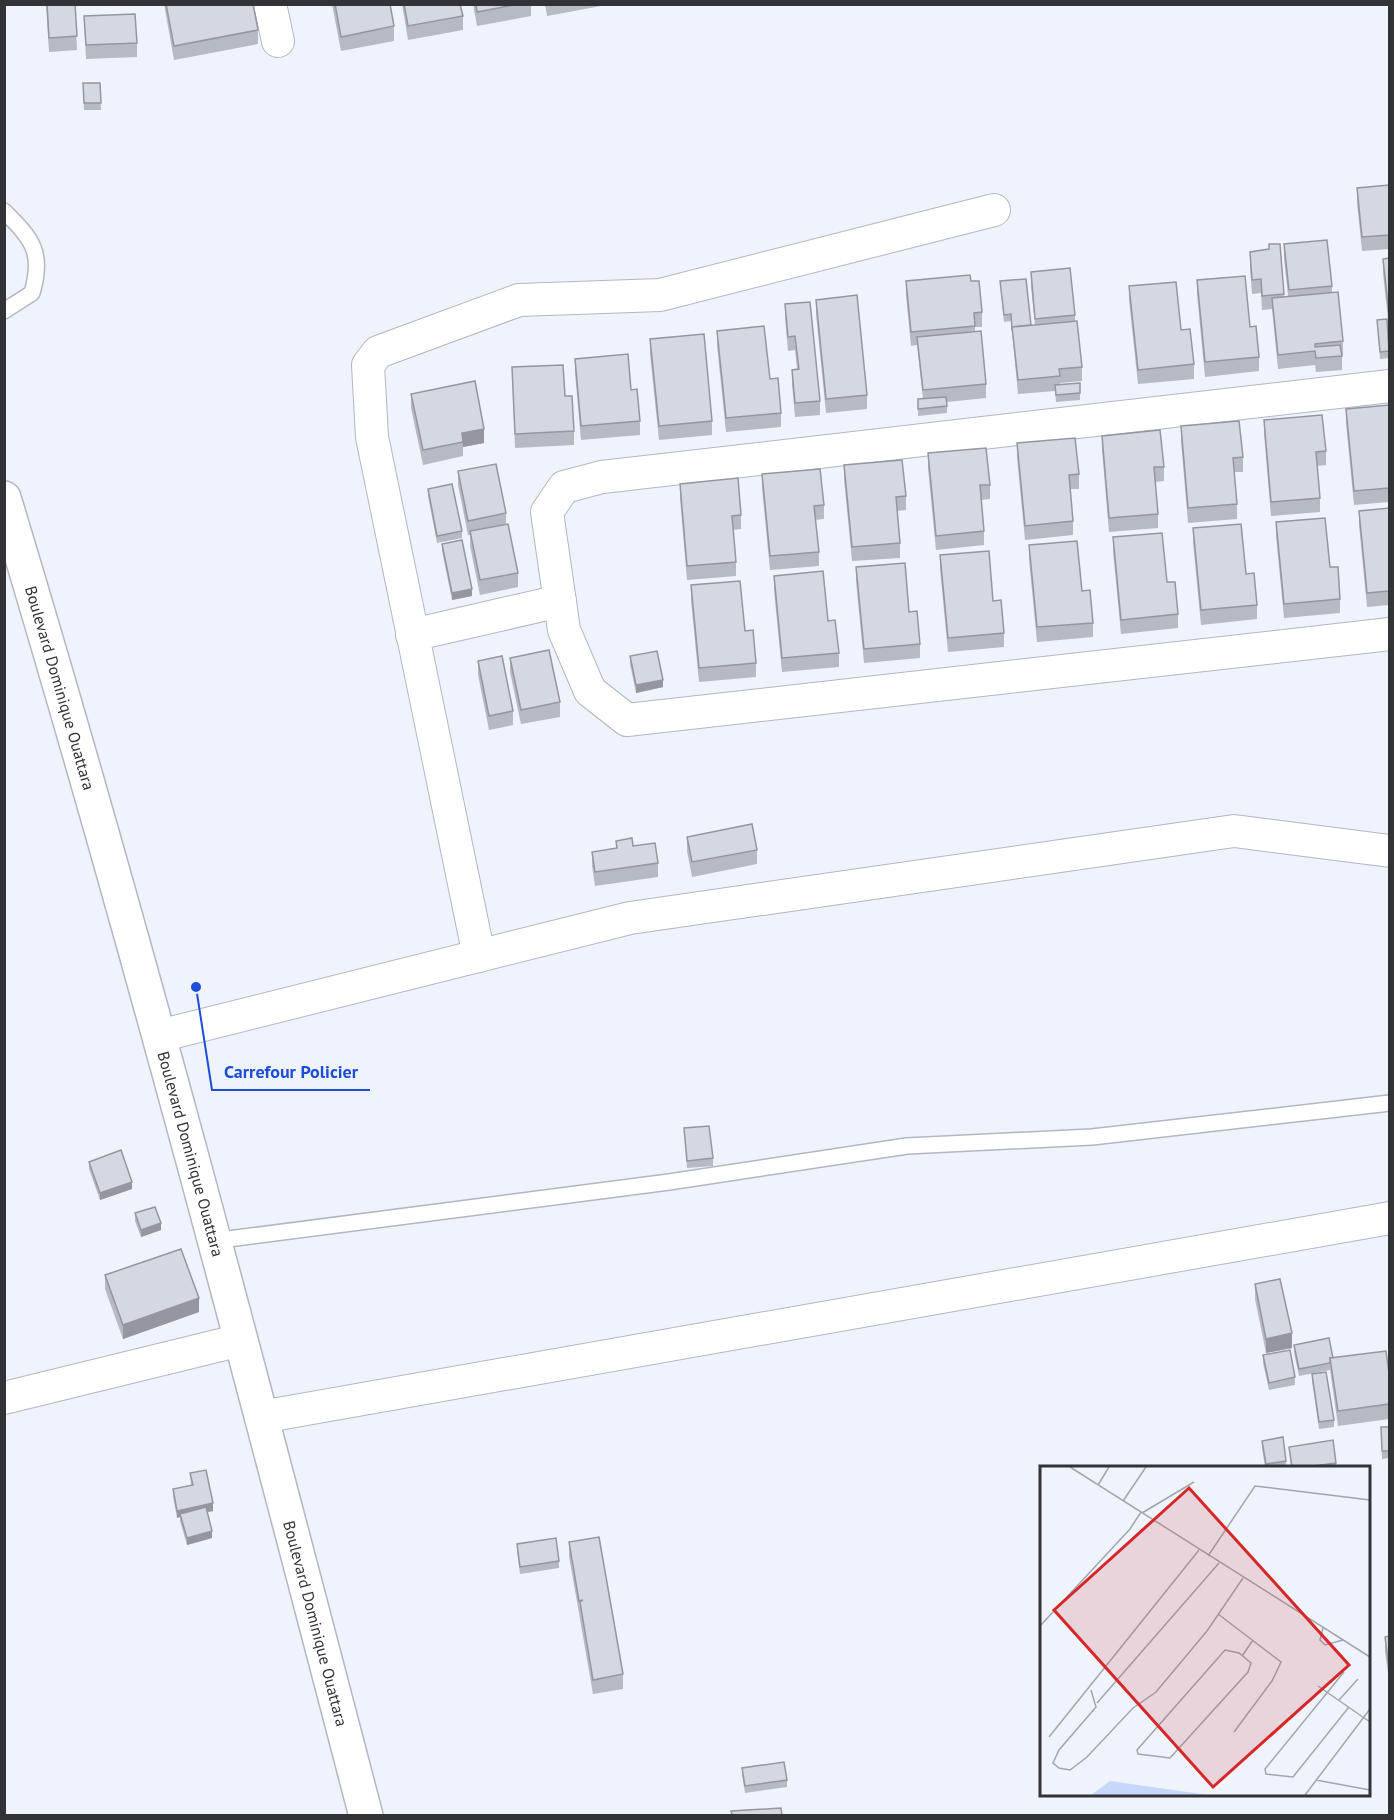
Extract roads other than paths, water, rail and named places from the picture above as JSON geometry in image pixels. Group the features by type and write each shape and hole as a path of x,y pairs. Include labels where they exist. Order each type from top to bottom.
{"street":[{"path":"270,4 278,41"},
{"path":"479,956 372,437 368,365 378,352 519,300 660,295 994,210"},
{"path":"1389,386 602,477 564,487 547,512 564,630 590,691 627,720 1389,634"},
{"name":"Boulevard Dominique Ouattara","path":"4,498 78,742 159,1036 366,1815"},
{"path":"412,635 560,601"},
{"path":"159,1036 630,918 1234,831 1389,851"},
{"path":"261,1418 1389,1218"},
{"path":"4,1398 241,1340"}],"lane":[{"path":"4,211 30,237 38,271 33,292 4,311"},
{"path":"213,1241 669,1182 907,1146 1092,1137 1389,1102"}],"place":[{"name":"Carrefour Policier","path":"196,987"}]}
